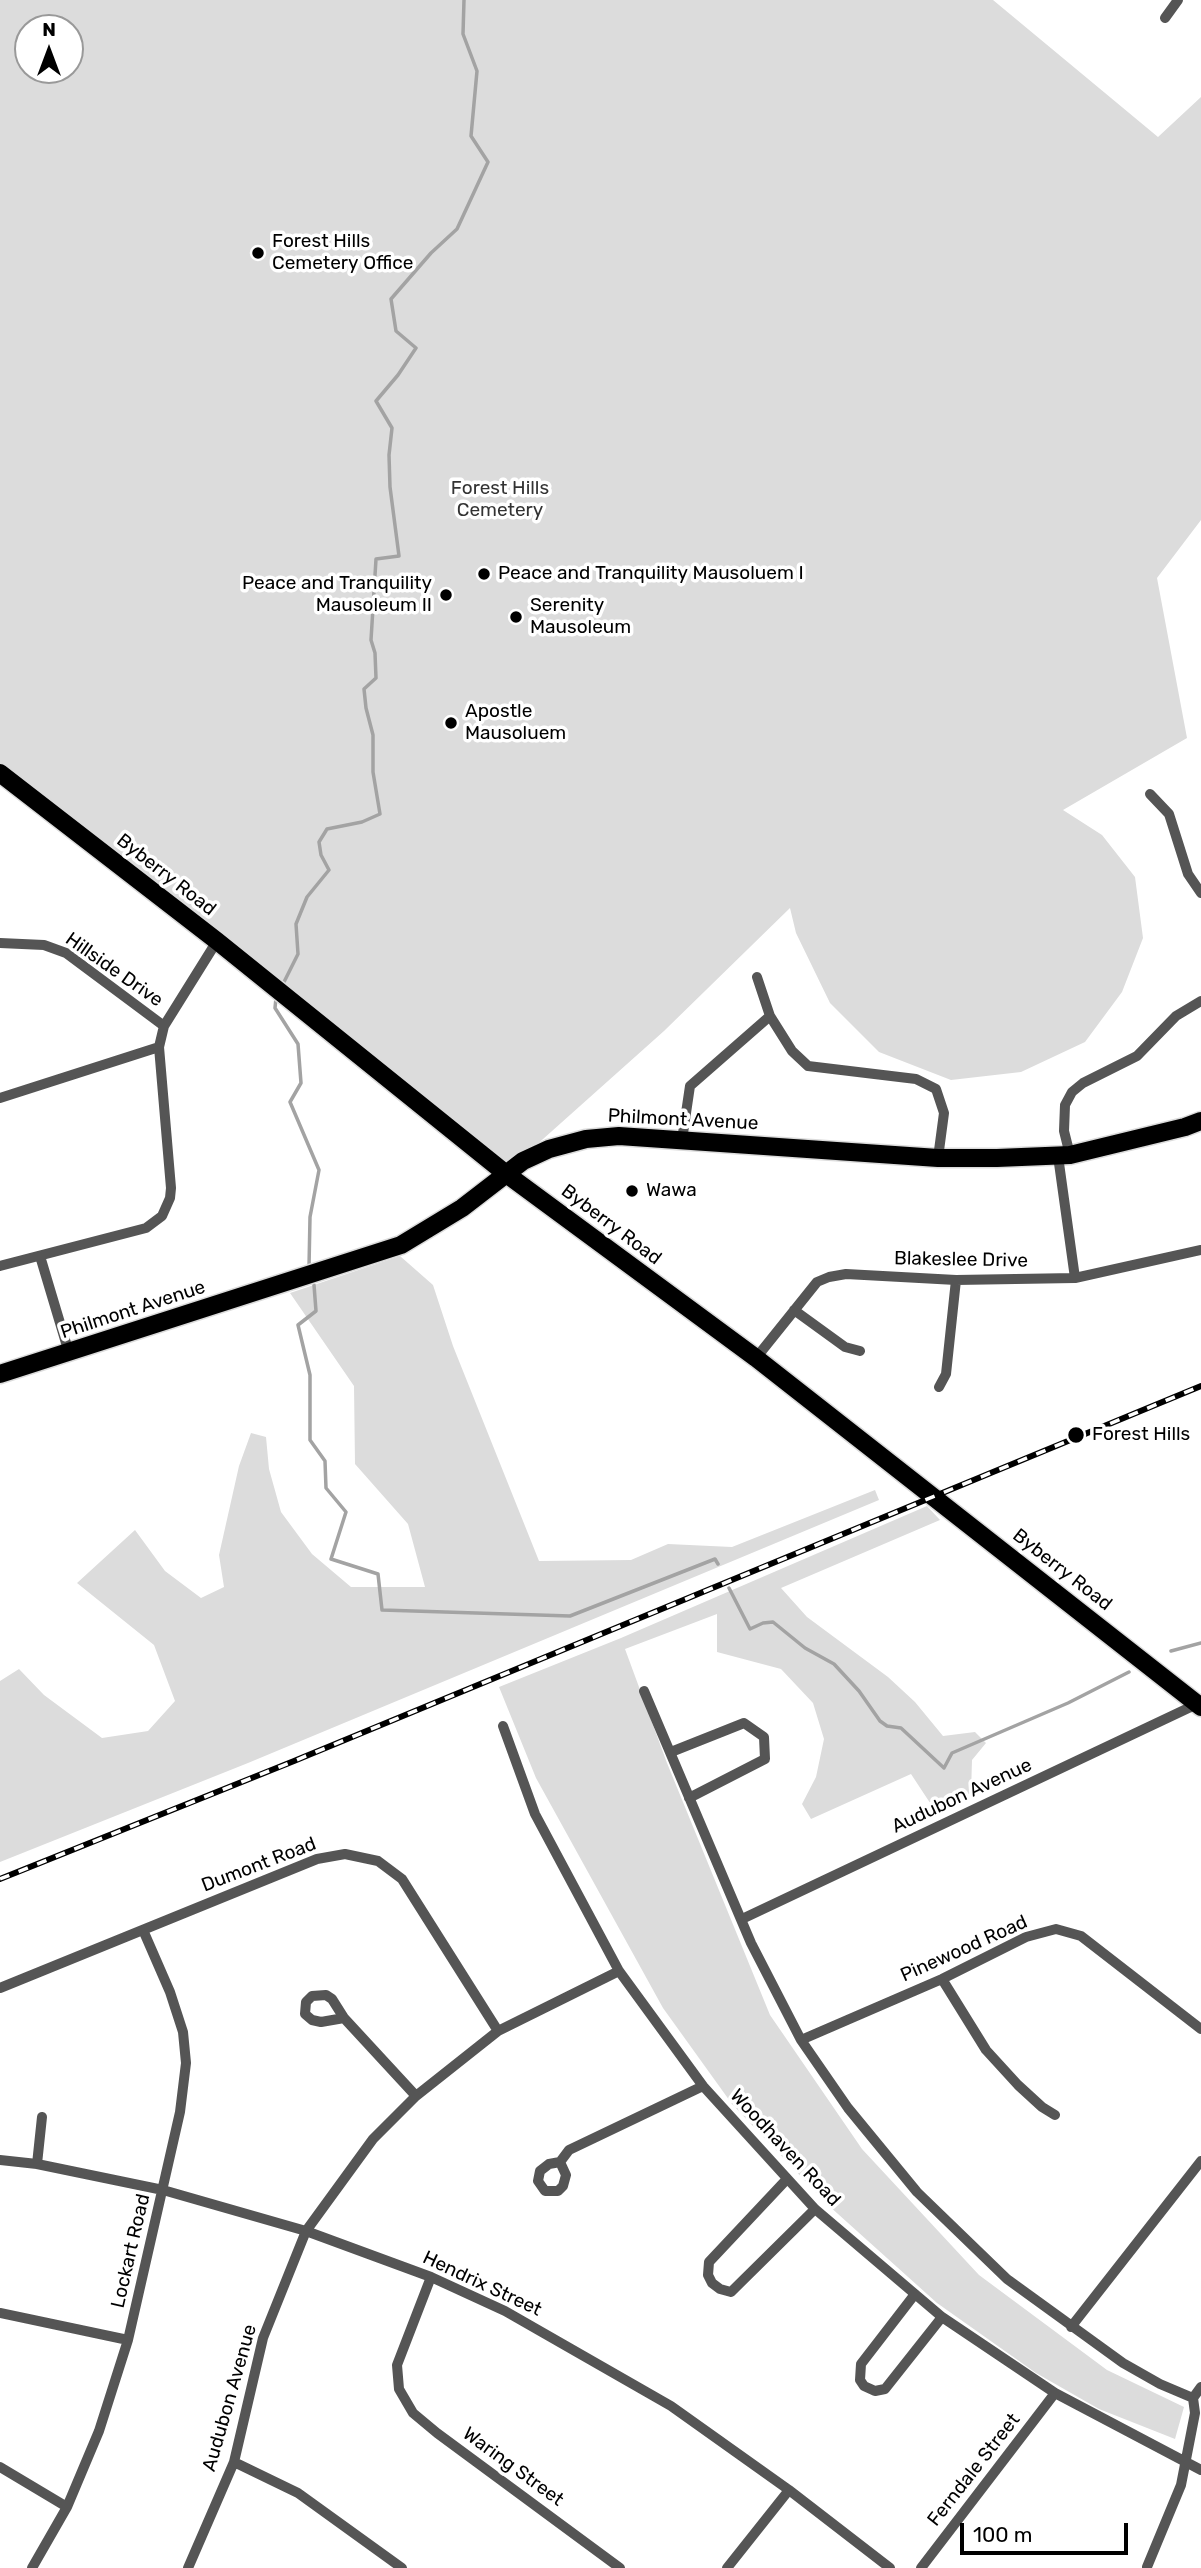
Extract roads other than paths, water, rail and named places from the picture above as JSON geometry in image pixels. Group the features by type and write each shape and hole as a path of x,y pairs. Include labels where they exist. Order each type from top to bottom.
{"main road":[{"name":"Byberry Road","path":"0,773 217,941 505,1173 756,1358 1199,1706"},
{"name":"Philmont Avenue","path":"0,1374 401,1245 462,1208 505,1173 537,1153 586,1139 619,1136 938,1158 1064,1155 1185,1128 1201,1121"}],"street":[{"path":"1165,18 1178,0"},
{"path":"1150,794 1169,814 1188,874 1201,893"},
{"path":"0,1266 146,1228 162,1216 170,1198 171,1188 159,1047 164,1026 217,941"},
{"name":"Hillside Drive","path":"0,943 44,945 66,953 164,1026"},
{"path":"757,977 770,1016 792,1051 808,1066 916,1079 936,1089 944,1113 938,1158"},
{"path":"1075,1278 1064,1155 1065,1105 1072,1092 1083,1083 1137,1056 1176,1016 1201,1001"},
{"path":"682,1140 690,1086 770,1016"},
{"path":"0,1098 159,1047"},
{"name":"Blakeslee Drive","path":"756,1358 817,1283 829,1277 846,1274 956,1280 1075,1278 1201,1250"},
{"path":"40,1256 69,1353"},
{"path":"939,1387 946,1374 956,1280"},
{"path":"794,1310 845,1347 860,1351"},
{"path":"645,1691 751,1943 801,2040 848,2108 917,2192 1007,2279 1132,2368 1193,2398"},
{"name":"Audubon Avenue","path":"742,1919 1199,1706"},
{"path":"671,1752 744,1723 764,1737 765,1759 690,1798"},
{"name":"Woodhaven Road","path":"503,1726 536,1814 619,1971 703,2086 815,2209 942,2317 1055,2393 1201,2470"},
{"name":"Dumont Road","path":"0,1988 317,1859 345,1854 378,1861 402,1879 498,2031"},
{"name":"Pinewood Road","path":"801,2040 942,1979 1026,1937 1056,1929 1081,1936 1201,2029"},
{"name":"Lockart Road","path":"32,2568 67,2507 99,2431 128,2340 180,2112 186,2063 183,2032 170,1992 144,1930"},
{"name":"Audubon Avenue","path":"188,2568 234,2462 263,2338 306,2231 373,2139 416,2096 498,2031 619,1971"},
{"path":"942,1979 986,2050 1026,2092 1055,2115"},
{"path":"344,2018 416,2096"},
{"path":"560,2162 569,2150 703,2086"},
{"path":"37,2164 41,2117"},
{"name":"Hendrix Street","path":"0,2160 37,2164 163,2189 306,2231 431,2277 505,2311 671,2406 789,2490 890,2568"},
{"path":"1071,2327 1201,2161"},
{"path":"788,2179 709,2262 708,2275 712,2283 731,2292 815,2209"},
{"name":"Waring Street","path":"431,2277 397,2365 399,2389 414,2413 620,2568"},
{"path":"915,2294 861,2364 860,2380 864,2386 876,2391 885,2389 942,2317"},
{"path":"0,2313 128,2340"},
{"path":"1147,2567 1181,2485 1195,2413 1193,2398 1201,2387"},
{"name":"Ferndale Street","path":"921,2568 1055,2393"},
{"path":"234,2462 298,2493 402,2568"},
{"path":"0,2468 67,2507"},
{"path":"727,2568 789,2490"}],"waterway":[{"path":"284,982 298,954 296,924 307,897 329,870 321,855 319,842 327,829 362,822 380,814 373,772 373,735 364,689 376,678 375,653 371,640 376,559 399,556 390,487 392,428 376,401 416,348 396,331 391,299 431,253 457,229 488,162 471,136 477,71 463,34 464,0"},
{"path":"276,998 275,1008 298,1044 301,1083 290,1102 319,1170 310,1217 309,1267"},
{"path":"314,1285 316,1311 298,1325 310,1375 310,1440 325,1461 326,1488 346,1512 331,1559 378,1574 382,1610 570,1616 715,1559 718,1564"},
{"path":"729,1588 750,1629 773,1622 805,1648 834,1664 859,1691 880,1721 887,1726 901,1728 944,1768 952,1753 1068,1703 1129,1672"},
{"path":"1171,1651 1201,1643"}],"railway":[{"path":"0,1879 294,1761 1201,1386"}],"place":[{"name":"Forest Hills Cemetery Office","path":"258,253"},
{"name":"Peace and Tranquility Mausoluem I","path":"484,574"},
{"name":"Peace and Tranquility Mausoleum II","path":"446,595"},
{"name":"Serenity Mausoleum","path":"516,617"},
{"name":"Apostle Mausoluem","path":"451,723"},
{"name":"Wawa","path":"632,1191"},
{"name":"Forest Hills","path":"1076,1435"}],"park label":[{"name":"Forest Hills Cemetery","path":"500,500"}]}
